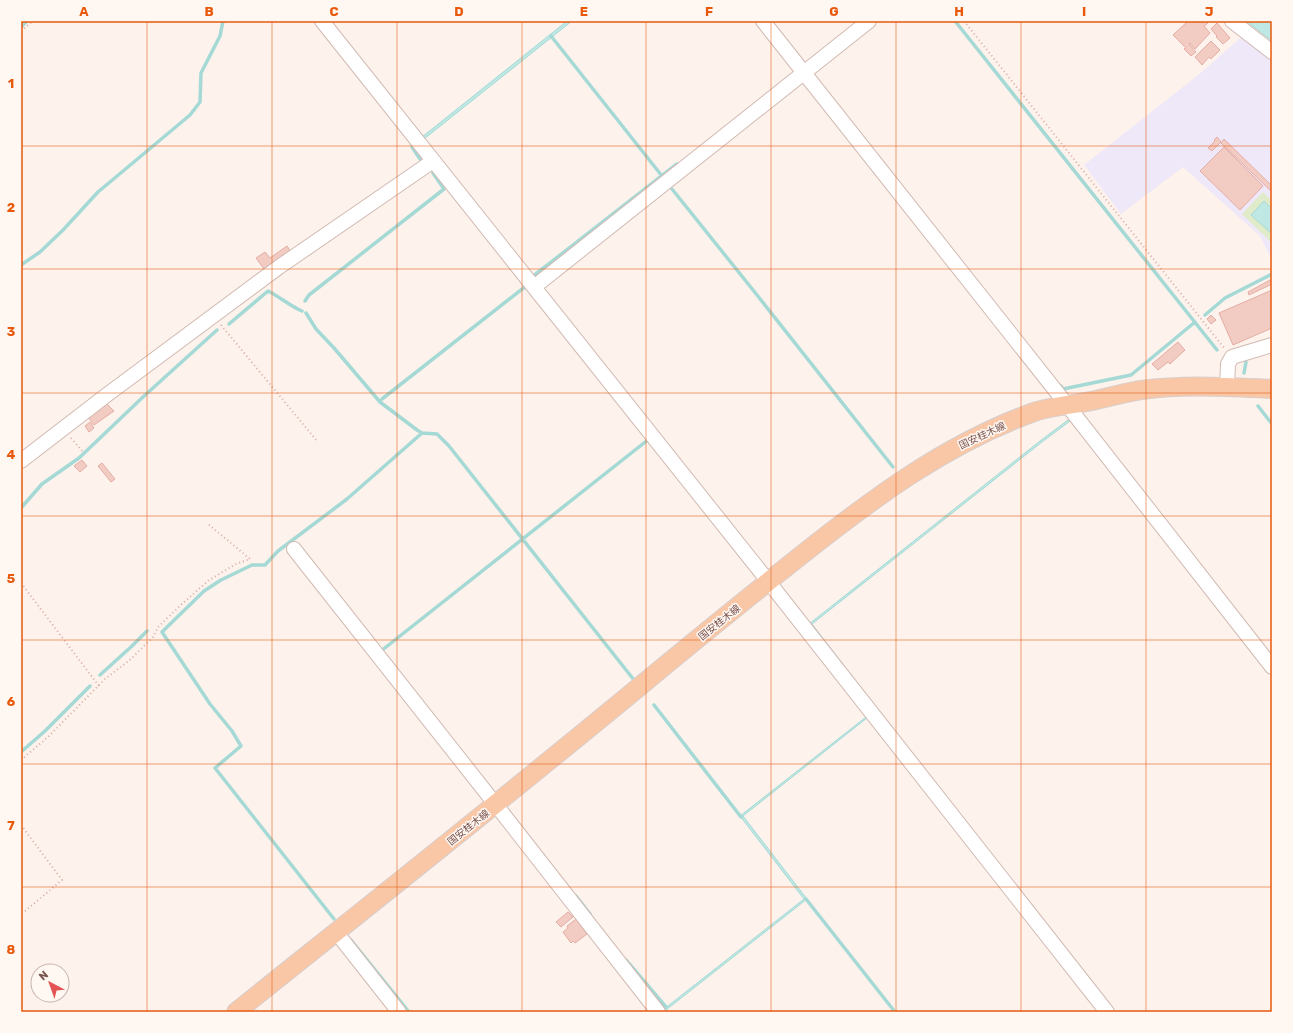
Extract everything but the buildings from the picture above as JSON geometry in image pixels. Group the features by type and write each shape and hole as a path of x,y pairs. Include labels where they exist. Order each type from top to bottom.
{"main road":[{"name":"国安桂木線","path":"236,1012 496,805 768,581 845,521 943,454 978,435 1041,410 1140,390 1183,386 1272,389"}],"street":[{"path":"322,21 768,581 1107,1012"},
{"path":"762,21 1067,405 1272,667"},
{"path":"534,287 868,21"},
{"path":"1232,21 1272,52"},
{"path":"21,461 279,267 433,161"},
{"path":"1227,387 1228,364 1232,358 1272,345"},
{"path":"294,549 658,1012"},
{"path":"336,932 399,1012"}],"path":[{"path":"21,31 33,21"},
{"path":"964,21 1232,358"},
{"path":"214,316 316,441"},
{"path":"63,429 83,452"},
{"path":"21,760 48,737 99,686 153,637 158,627 209,580 236,564 250,559 208,524"},
{"path":"21,583 99,686"},
{"path":"21,824 62,880 24,912"}],"shaded area":[{"path":"1244,35 1272,58 1272,260 1260,236 1183,167 1121,214 1084,165 1197,76"}],"green space":[{"path":"1263,192 1272,201 1272,243 1242,214"}],"water":[{"path":"567,21 572,21 424,139 422,137"},
{"path":"1246,21 1271,21 1272,41"},
{"path":"1264,201 1272,209 1272,234 1251,215"},
{"path":"1068,420 1070,421 812,624 878,710 877,711 809,624"},
{"path":"866,717 867,718 743,816 807,899 666,1010 668,1012 665,1012 664,1009 804,899 740,816"}],"waterway":[{"path":"21,27 27,21"},
{"path":"21,265 40,252 63,230 98,192 190,115 200,102 201,73 220,36 223,21"},
{"path":"955,21 1217,350"},
{"path":"551,36 662,176"},
{"path":"415,144 412,147 420,159"},
{"path":"531,276 532,277 677,164"},
{"path":"305,301 309,295 444,189 433,173"},
{"path":"672,189 893,467"},
{"path":"1205,315 1225,298 1272,274"},
{"path":"382,399 526,286"},
{"path":"229,324 268,291 302,311"},
{"path":"306,313 316,329 380,402 417,430 422,433 437,434 449,446 634,680"},
{"path":"1061,386 1063,389 1131,375 1195,322"},
{"path":"21,508 42,484 79,458 143,397 217,330"},
{"path":"1244,373 1246,362"},
{"path":"1258,406 1272,424"},
{"path":"334,919 215,768 241,746 232,731 210,704 162,632 204,591 221,580 252,565 265,565 278,551 347,499 422,433"},
{"path":"383,653 381,651 649,439"},
{"path":"100,675 147,631"},
{"path":"21,752 45,731 90,686"},
{"path":"654,705 741,817"},
{"path":"576,896 590,914"},
{"path":"806,899 895,1012"},
{"path":"351,940 409,1012"},
{"path":"626,960 666,1007"}]}
